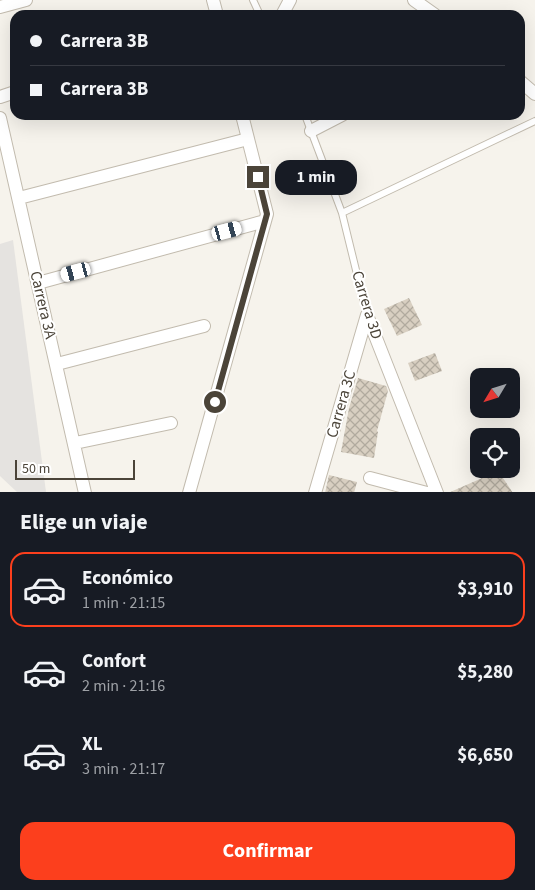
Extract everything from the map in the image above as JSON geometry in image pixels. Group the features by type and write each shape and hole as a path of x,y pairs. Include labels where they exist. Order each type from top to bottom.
{"street":[{"path":"0,7 26,0"},
{"path":"414,0 428,10"},
{"path":"525,85 535,94"},
{"name":"Carrera 3A","path":"0,118 85,492"},
{"path":"189,492 267,214 243,120"},
{"path":"311,131 332,120"},
{"path":"19,198 248,139"},
{"path":"38,283 265,221"},
{"name":"Carrera 3C","path":"315,492 367,316"},
{"name":"Carrera 3D","path":"367,316 436,492"},
{"path":"56,364 204,326"},
{"path":"75,444 171,424"},
{"path":"370,478 427,492"}],"lane":[{"name":"Carrera 3D","path":"307,120 342,213 367,316"},
{"path":"342,213 535,120"}],"shaded area":[{"path":"13,240 46,492 17,492 0,476 0,244"}],"building":[{"path":"409,298 422,325 397,336 384,309"},
{"path":"435,353 442,371 415,381 408,363"},
{"path":"358,378 386,386 388,391 377,431 374,458 341,452 349,408"},
{"path":"329,475 357,482 354,492 325,492"},
{"path":"482,478 503,478 512,492 450,492"}],"route":[{"path":"215,402 267,214 258,177"}]}
